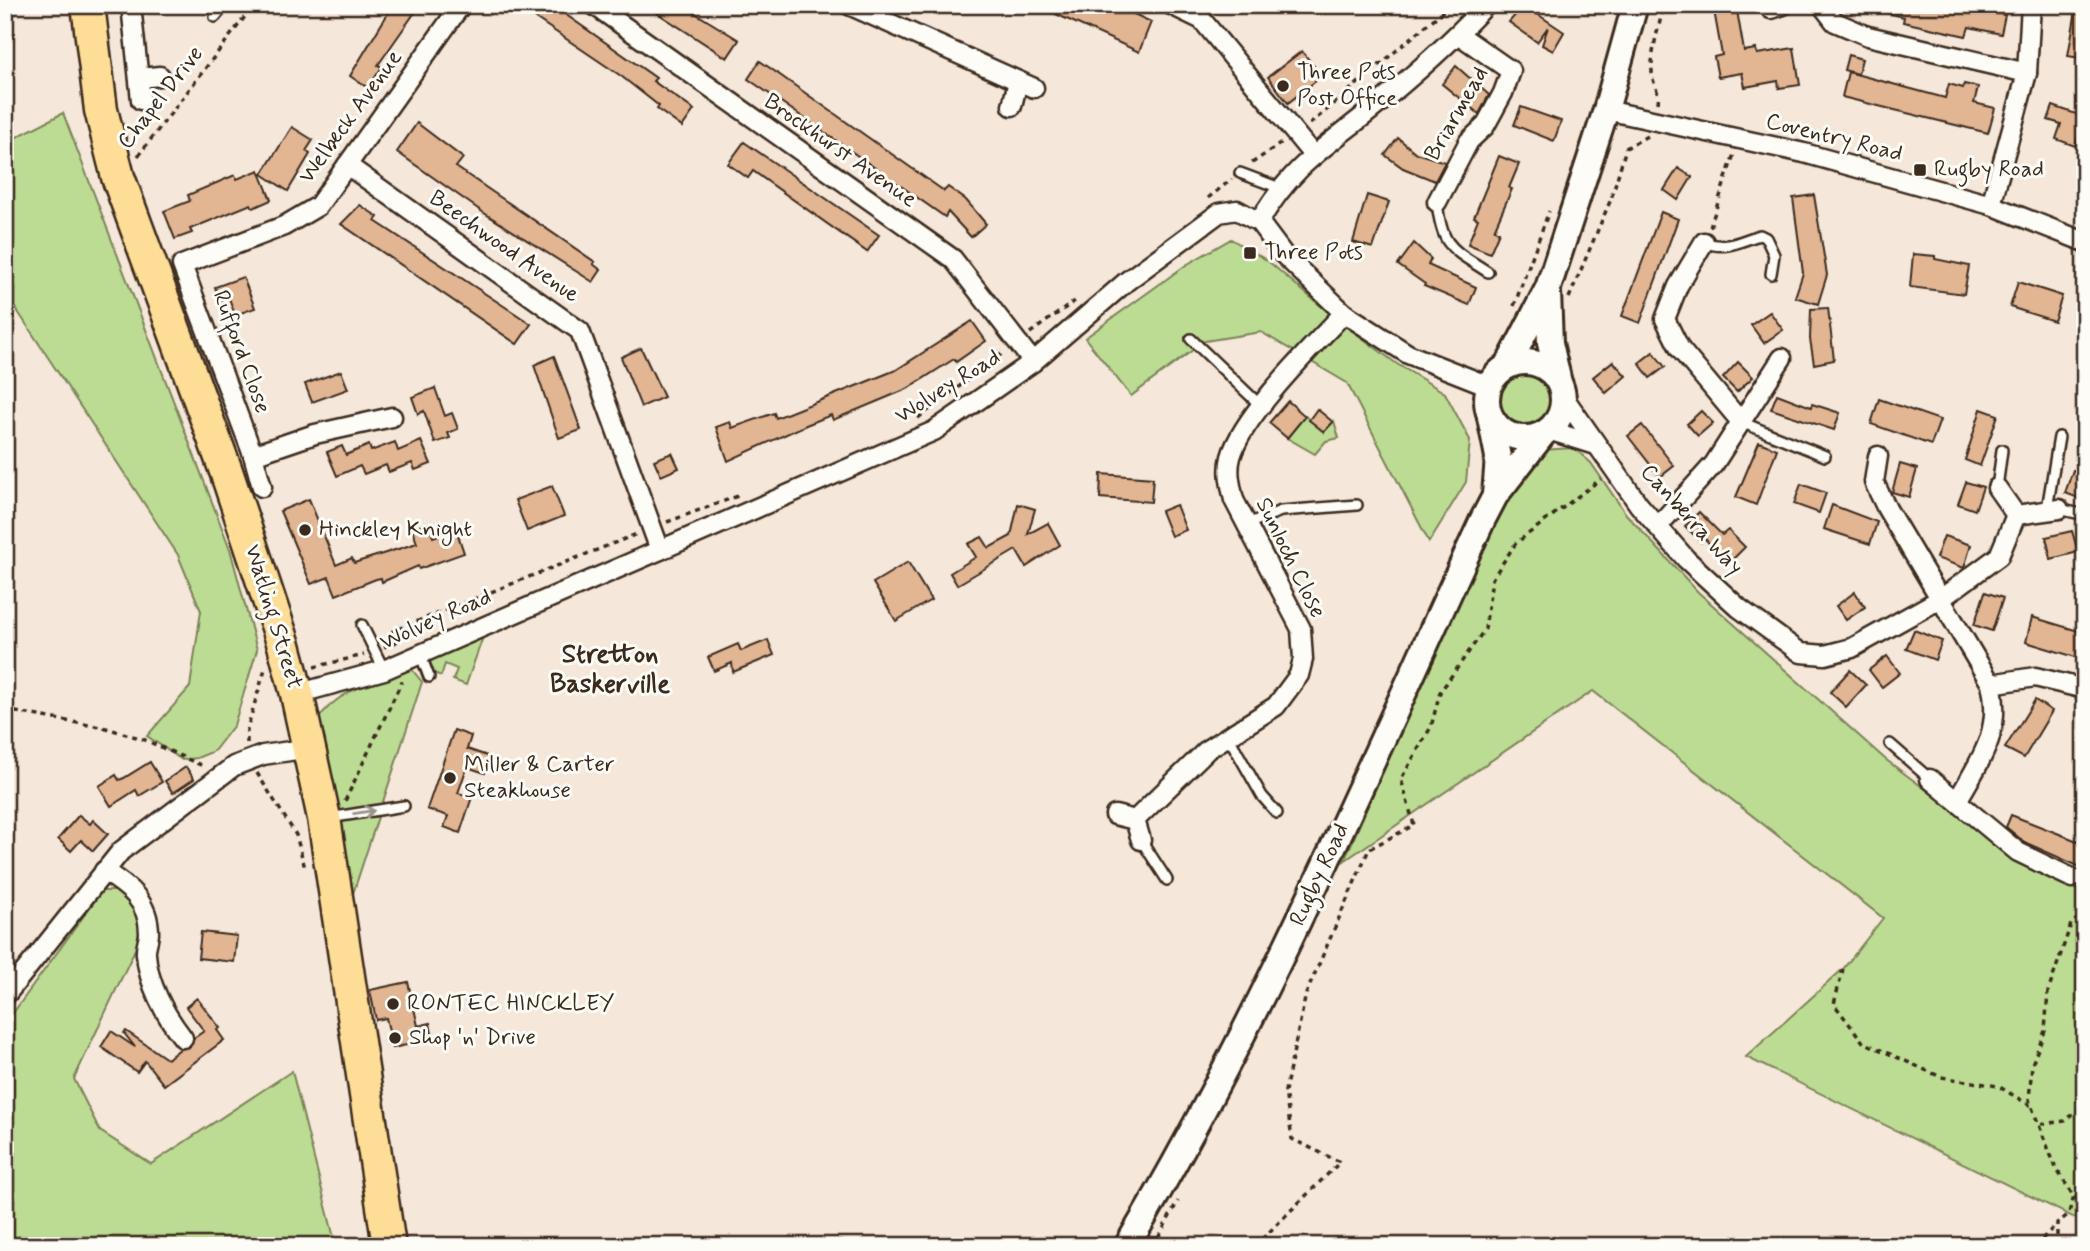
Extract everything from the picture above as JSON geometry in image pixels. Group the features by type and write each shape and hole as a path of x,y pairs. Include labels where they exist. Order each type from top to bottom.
{"highway":[{"name":"Watling Street","path":"88,5 101,110 118,177 226,471 286,654 331,817 389,1246"}],"main road":[{"path":"1558,294 1508,365 1489,386 1486,401 1490,417 1508,435 1533,438 1546,432 1560,415 1561,390 1550,343 1558,294 1635,5"},
{"path":"1508,365 1522,362 1537,364 1550,371 1561,390"},
{"name":"Rugby Road","path":"1490,417 1498,457 1494,496"},
{"name":"Rugby Road","path":"1127,1246 1202,1110 1316,887 1402,692 1494,496 1546,432"}],"street":[{"path":"131,5 141,100"},
{"name":"Welbeck Avenue","path":"182,265 295,219 318,205 461,5"},
{"name":"Brockhurst Avenue","path":"594,5 953,259 1033,362"},
{"path":"849,5 1026,85 1012,106"},
{"path":"1171,5 1202,20 1313,155"},
{"path":"1486,5 1418,72 1313,155 1280,188 1259,222 1283,254 1345,313 1408,354 1489,386"},
{"path":"1822,5 1835,22 1868,36 2027,73"},
{"path":"1991,205 2027,73 2031,5"},
{"name":"Briarmead","path":"1437,202 1469,141 1485,126 1503,93 1511,71 1458,34"},
{"path":"139,78 160,76"},
{"name":"Coventry Road","path":"1606,110 1804,153 1991,205 2085,242"},
{"name":"Beechwood Avenue","path":"347,165 580,331 660,550"},
{"name":"Wolvey Road","path":"297,694 384,670 934,430 1033,362 1127,281 1219,213 1237,209 1259,222"},
{"path":"1704,242 1678,286 1665,319 1680,349 1741,422"},
{"name":"Rufford Close","path":"182,265 253,455 262,488"},
{"name":"Sunloch Close","path":"1135,820 1208,748 1276,706 1298,674 1303,659 1301,629 1234,500 1229,477 1230,459 1237,441 1283,379 1345,313"},
{"path":"1658,526 1714,464 1782,358"},
{"name":"Canberra Way","path":"1561,390 1614,470 1686,559 1738,608 1801,653 1825,654 1852,648 1942,598 1998,556 2015,515"},
{"path":"253,455 315,434 392,417"},
{"path":"1546,432 1597,445"},
{"path":"1878,456 1874,482 1887,509 1942,598 1990,684 1997,708 1984,755 1957,801"},
{"path":"1997,488 2015,515 2053,509"},
{"path":"1990,684 2035,677 2085,689"},
{"path":"5,996 121,851 224,772 252,759 310,748"},
{"path":"1930,779 2018,852 2072,878"},
{"path":"1115,815 1135,820 1141,839"},
{"path":"104,871 133,889 144,907 149,921 150,936 145,952 151,979 171,1022 183,1038"}],"lane":[{"path":"215,18 225,5"},
{"path":"1240,173 1280,188"},
{"path":"1437,202 1440,230 1450,248 1488,272"},
{"path":"1704,242 1716,247 1736,245 1760,235 1766,238 1774,255 1771,274"},
{"path":"1191,340 1262,407"},
{"path":"1741,422 1825,456"},
{"path":"2059,437 2053,509 2085,515"},
{"path":"1997,488 2002,450"},
{"path":"1247,524 1281,511 1357,505"},
{"path":"362,625 377,650 384,670"},
{"path":"420,653 429,677"},
{"path":"1228,736 1262,796 1277,813"},
{"path":"1890,744 1930,779"},
{"path":"331,817 404,806"},
{"path":"1141,839 1167,880"}],"path":[{"name":"Chapel Drive","path":"118,177 129,169 254,5"},
{"path":"1202,203 1271,148 1297,134 1450,5"},
{"path":"1558,294 1611,199 1626,148 1637,140 1652,136 1660,93 1652,78 1652,53 1664,5"},
{"path":"1704,242 1735,152 1721,150"},
{"path":"1514,306 1551,207"},
{"path":"912,422 1084,295"},
{"path":"1255,1246 1339,1162 1292,1139 1285,1091 1306,994 1369,849 1414,825 1401,779 1431,727 1440,692 1485,629 1492,579 1516,542 1614,470"},
{"path":"306,872 296,835 256,772 247,729 264,675 286,654 320,667 377,650 396,642 393,631 746,493"},
{"path":"331,817 404,676 420,653"},
{"path":"5,710 106,728 143,739 188,762 224,772"},
{"path":"2085,912 2071,924 2048,992 2045,1031 2032,1064 2029,1100 2041,1124 2056,1168 2074,1197 2085,1202"},
{"path":"1843,969 1834,1004 1863,1042 1941,1077 1998,1086 2033,1107"},
{"path":"2041,1124 2064,1121 2085,1104"},
{"path":"2035,1246 2068,1215 2074,1197"},
{"path":"2057,1223 2057,1246"}],"green space":[{"path":"63,113 230,549 257,650 234,725 214,751 197,758 182,760 147,736 190,687 201,611 178,555 5,292 5,143"},
{"path":"1231,239 1268,261 1330,314 1397,364 1445,393 1470,440 1466,482 1429,542 1347,383 1261,332 1205,341 1131,396 1085,338 1186,265"},
{"path":"1529,373 1540,375 1553,386 1558,402 1556,413 1545,426 1529,431 1518,429 1505,418 1500,402 1502,391 1513,378"},
{"path":"1305,416 1324,432 1334,421 1339,438 1326,441 1315,454 1287,438"},
{"path":"1574,448 1591,463 1626,514 1698,592 1885,759 2033,870 2085,892 2085,1223 1746,1057 1843,969 1883,918 1593,691 1344,861 1465,581 1515,482 1541,450"},
{"path":"484,634 466,685 453,680 457,669 445,664 441,676 434,673 430,661"},
{"path":"410,667 422,682 348,909 317,721 325,710 346,694"},
{"path":"102,891 121,891 146,926 74,1079 100,1131 151,1164 292,1071 336,1246 5,1246 5,1024"}],"building":[{"path":"393,5 420,5 378,65 382,67 368,88 350,76"},
{"path":"516,5 552,5 656,78 653,81 694,110 682,127 657,109 659,106 621,76"},
{"path":"645,5 682,5 739,40 727,58"},
{"path":"1036,5 1115,5 1151,22 1139,52"},
{"path":"1524,5 1564,32 1553,51 1542,45 1548,27 1537,42 1509,22"},
{"path":"1713,5 1736,5 1744,51 1756,49 1757,54 1794,48 1800,85 1779,88 1778,81 1745,87 1742,73 1718,77 1714,57 1722,55"},
{"path":"1878,5 1962,5 2005,15 2001,34 1969,27 1966,36 1903,22 1904,17 1878,11"},
{"path":"2077,5 2085,5 2085,59 2068,56"},
{"path":"1302,51 1322,76 1288,103 1268,77"},
{"path":"1848,55 1862,59 1858,74 1844,70"},
{"path":"760,61 944,191 948,187 966,200 986,224 971,237 948,212 945,217 748,79"},
{"path":"1456,66 1489,95 1479,114 1442,84"},
{"path":"1848,72 1945,98 1949,84 1963,88 1964,84 1978,87 1974,103 1995,108 1988,133 1842,97"},
{"path":"2053,106 2085,117 2075,146 2056,139 2061,124 2048,120"},
{"path":"1521,107 1561,121 1554,141 1514,125"},
{"path":"417,123 463,158 456,167 595,262 593,264 601,270 593,282 481,211 397,152"},
{"path":"292,127 313,140 306,151 310,154 288,191 262,174"},
{"path":"1398,138 1416,153 1445,162 1435,181 1403,168 1385,155"},
{"path":"744,142 879,235 867,252 753,171 748,178 728,164"},
{"path":"1499,156 1519,164 1509,188 1512,189 1494,230 1499,232 1490,253 1468,244 1478,219 1474,217"},
{"path":"1678,168 1692,177 1678,200 1664,190"},
{"path":"259,170 271,200 253,208 251,204 190,229 192,233 175,239 164,211 190,201 188,195 235,175 237,179"},
{"path":"1367,195 1389,202 1373,248 1353,242"},
{"path":"1814,195 1827,275 1818,304 1795,297 1803,273 1793,198"},
{"path":"360,205 378,217 375,221 531,324 517,344 341,224"},
{"path":"1661,212 1678,219 1640,323 1622,316"},
{"path":"1414,243 1431,259 1428,265 1476,287 1469,305 1424,286 1425,284 1398,265"},
{"path":"1913,254 1935,256 1935,259 1969,266 1964,294 1910,287"},
{"path":"243,277 255,308 235,315 229,298 220,301 215,287"},
{"path":"2018,282 2062,296 2054,321 2010,307"},
{"path":"1828,308 1834,360 1814,364 1810,339 1811,309"},
{"path":"1770,312 1783,330 1764,343 1751,325"},
{"path":"972,321 986,341 956,362 954,359 907,389 833,420 831,415 806,425 728,461 716,427 730,422 732,428 774,413 776,418 896,370"},
{"path":"641,348 664,397 641,407 621,357"},
{"path":"1653,352 1665,367 1650,378 1639,363"},
{"path":"554,356 581,430 559,438 534,365"},
{"path":"1613,361 1626,376 1606,393 1593,377"},
{"path":"1738,362 1753,377 1737,392 1723,378"},
{"path":"341,371 348,389 312,402 305,384"},
{"path":"435,388 445,416 452,413 458,429 448,433 450,438 435,443 424,411 418,414 412,397"},
{"path":"1777,394 1811,407 1812,404 1840,413 1834,430 1771,409"},
{"path":"1879,399 1940,420 1931,445 1871,424"},
{"path":"1288,401 1305,416 1287,438 1269,423"},
{"path":"1317,409 1333,422 1324,432 1309,420"},
{"path":"1981,409 1998,415 1980,466 1965,460"},
{"path":"1701,411 1713,423 1698,436 1687,424"},
{"path":"1642,425 1674,466 1660,477 1628,436"},
{"path":"421,441 431,464 415,470 412,463 389,472 386,465 364,474 360,466 337,476 327,452 342,446 346,455 369,445 371,451 395,442 398,451"},
{"path":"1759,442 1777,449 1756,505 1736,497"},
{"path":"672,453 679,468 661,476 654,460"},
{"path":"1900,464 1917,469 1909,497 1892,492"},
{"path":"2073,470 2085,474 2081,499 2065,493"},
{"path":"1101,474 1153,478 1151,502 1100,498"},
{"path":"1966,482 1983,487 1975,510 1958,504"},
{"path":"1801,484 1826,493 1819,513 1794,504"},
{"path":"552,486 564,516 527,531 515,500"},
{"path":"309,499 336,565 352,558 354,563 417,543 412,529 428,523 433,537 456,529 464,553 419,569 418,566 382,582 381,578 376,579 336,595 329,577 311,584 280,511"},
{"path":"1018,504 1035,509 1028,534 1048,523 1060,545 1026,567 1016,550 957,585 950,573 976,557 968,544 982,537 989,548 1011,536"},
{"path":"1176,505 1186,530 1171,536 1161,511"},
{"path":"1832,505 1877,522 1870,544 1824,529"},
{"path":"1699,512 1722,535 1728,530 1745,547 1729,563 1704,538 1701,542 1685,526"},
{"path":"2072,531 2078,552 2051,559 2046,537"},
{"path":"1944,536 1971,545 1964,568 1936,558"},
{"path":"908,562 931,600 896,621 873,583"},
{"path":"1855,592 1865,607 1846,620 1836,606"},
{"path":"1985,592 2003,598 1992,631 1974,625"},
{"path":"2032,617 2085,633 2085,660 2026,642"},
{"path":"1914,630 1942,641 1935,660 1906,649"},
{"path":"768,640 774,655 733,672 732,663 714,671 708,657 738,644 741,651"},
{"path":"1887,656 1900,673 1882,687 1869,670"},
{"path":"1850,670 1866,685 1846,707 1830,692"},
{"path":"2035,700 2052,711 2024,758 2005,748"},
{"name":"Miller & Carter Steakhouse","path":"454,730 471,736 467,749 490,757 485,773 467,767 458,793 472,797 460,833 444,827 448,816 427,809"},
{"path":"150,762 162,782 139,796 136,790 111,806 99,786 116,775 119,780 124,778"},
{"path":"186,767 194,779 173,793 165,781"},
{"path":"79,815 90,824 93,820 108,834 93,851 81,840 71,851 58,839"},
{"path":"2011,815 2085,844 2085,869 2024,842 2006,827"},
{"path":"201,932 237,936 234,962 198,958"},
{"name":"RONTEC HINCKLEY","path":"408,982 418,1026 430,1023 433,1039 393,1048 386,1018 376,1020 370,990"},
{"path":"197,998 220,1028 217,1030 224,1040 164,1085 145,1061 137,1072 101,1047 111,1031 135,1047 124,1033 126,1031 167,1059 180,1049 190,1047 194,1038 204,1031 186,1007"}],"place":[{"name":"Three Pots Post Office","path":"1283,86"},
{"name":"Rugby Road","path":"1920,170"},
{"name":"Three Pots","path":"1250,253"},
{"name":"Hinckley Knight","path":"305,530"},
{"name":"Miller & Carter Steakhouse","path":"450,778"},
{"name":"RONTEC HINCKLEY","path":"393,1004"},
{"name":"Shop 'n' Drive","path":"395,1038"}],"district":[{"name":"Stretton Baskerville","path":"610,670"}]}
